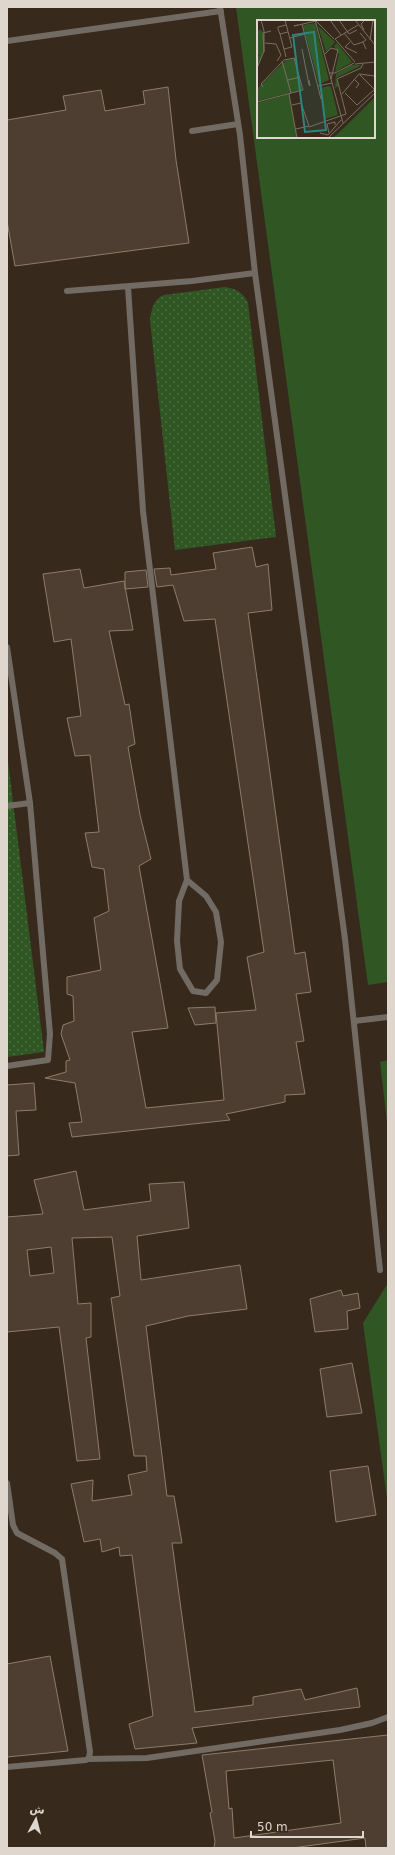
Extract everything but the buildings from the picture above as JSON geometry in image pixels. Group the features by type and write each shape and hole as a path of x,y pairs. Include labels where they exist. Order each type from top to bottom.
{"lane":[{"path":"7,41 221,9 238,124 255,273 329,807 354,1021 380,1270"},
{"path":"192,131 238,124"},
{"path":"67,291 128,287 255,273"},
{"path":"128,287 143,511 187,880 179,901 177,941 180,969 193,991 206,992 217,980 221,942 216,912 206,896 187,880"},
{"path":"7,647 30,804 50,1034 50,1059 47,1061 7,1066"},
{"path":"7,806 30,804"},
{"path":"354,1021 388,1017"},
{"path":"7,1483 14,1525 17,1533 55,1553 62,1560 90,1752 88,1759"},
{"path":"7,1767 88,1759 147,1758 340,1730 372,1723 388,1717"}],"green space":[{"path":"236,7 388,7 388,982 368,985"},
{"path":"225,287 239,292 244,296 248,303 276,537 175,550 150,316 155,302 164,295"},
{"path":"7,753 44,1052 7,1057"},
{"path":"388,1060 388,1131 380,1062"},
{"path":"388,1283 388,1506 363,1323"}]}
